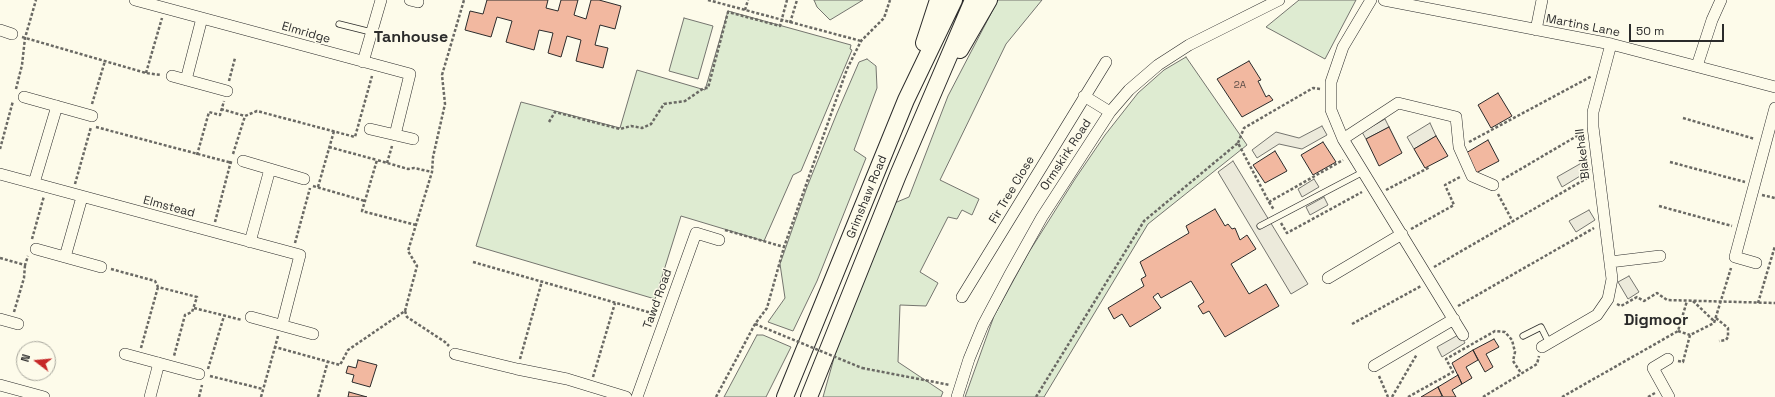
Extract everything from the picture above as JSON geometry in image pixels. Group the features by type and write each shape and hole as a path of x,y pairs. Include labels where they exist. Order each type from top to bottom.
{"main road":[{"path":"906,100 938,0"},
{"name":"Grimshaw Road","path":"785,397 906,100 954,0"},
{"name":"Grimshaw Road","path":"809,397 925,110 973,0"},
{"path":"925,110 989,0"},
{"path":"780,397 803,352"},
{"path":"813,397 824,360"}],"street":[{"name":"Elmridge","path":"135,0 159,4 202,18 410,74 395,135"},
{"path":"363,62 381,0"},
{"name":"Ormskirk Road","path":"958,392 983,325 1009,276 1042,217 1110,112 1129,90 1158,65 1189,45 1279,0"},
{"path":"1371,0 1343,47 1332,82 1331,110 1343,139 1463,335"},
{"name":"Martins Lane","path":"1384,0 1610,44 1775,88"},
{"path":"1536,30 1542,0"},
{"path":"1697,66 1712,20 1721,0"},
{"path":"186,80 202,18"},
{"path":"0,30 12,34"},
{"name":"Blakehall","path":"1546,345 1597,315 1608,298 1612,279 1592,112 1610,44"},
{"name":"Fir Tree Close","path":"962,297 1106,62"},
{"path":"172,76 226,91"},
{"path":"1084,96 1110,112"},
{"path":"24,97 57,106 91,121"},
{"path":"1343,139 1398,103 1456,116 1459,147 1472,176 1492,185"},
{"path":"34,183 57,106"},
{"path":"1756,263 1735,257 1775,108"},
{"path":"370,129 414,139"},
{"path":"243,161 304,179"},
{"path":"250,242 270,169"},
{"name":"Elmstead","path":"0,174 292,253"},
{"path":"65,257 82,196"},
{"name":"Tawd Road","path":"637,397 696,233 719,240"},
{"path":"1328,278 1402,234"},
{"path":"32,247 101,267"},
{"path":"282,325 300,255 292,253"},
{"path":"1610,262 1660,256"},
{"path":"1374,366 1451,315"},
{"path":"251,317 313,334"},
{"path":"0,319 14,323"},
{"path":"125,354 202,374"},
{"path":"454,354 591,385 626,397"},
{"path":"1668,359 1653,368 1669,397"},
{"path":"150,397 159,363"},
{"path":"0,385 25,395 44,397"}],"lane":[{"path":"339,24 371,32"},
{"path":"1260,226 1363,172"},
{"path":"1523,336 1541,327 1546,345"}],"path":[{"path":"0,149 22,65 25,38 36,0"},
{"path":"454,354 445,342 407,317 405,311 417,266 408,251 432,172 433,157 444,104 442,75 464,0"},
{"path":"708,0 861,41"},
{"path":"745,10 748,0"},
{"path":"549,122 555,112 620,129 631,126 642,128 652,124 664,104 684,101 704,88 708,88 728,12 780,26 787,0"},
{"path":"790,23 797,0"},
{"path":"716,397 755,324 766,308 784,247 847,69 861,41 884,18 890,0"},
{"path":"146,73 159,4"},
{"path":"12,34 146,73 172,76"},
{"path":"198,155 209,112 220,115 236,58"},
{"path":"1459,147 1603,70"},
{"path":"221,109 245,116 257,111 355,137 372,76"},
{"path":"1036,397 1144,221 1238,143 1244,128 1312,88 1331,90"},
{"path":"212,232 245,116"},
{"path":"1683,118 1766,142"},
{"path":"91,121 231,164 243,161"},
{"path":"1513,222 1492,185 1593,127"},
{"path":"318,187 334,131"},
{"path":"387,163 395,135"},
{"path":"1238,143 1287,233 1374,190 1430,167"},
{"path":"329,147 408,169 414,168 432,172"},
{"path":"1269,202 1352,154"},
{"path":"376,160 362,210 416,226"},
{"path":"1670,162 1754,185"},
{"path":"1352,324 1513,222 1598,172"},
{"path":"1402,234 1454,205 1445,185 1463,175"},
{"path":"292,253 311,186 365,201"},
{"path":"14,323 24,278 25,265 32,247 46,187"},
{"path":"1659,206 1742,229"},
{"path":"1451,315 1605,222"},
{"path":"719,240 722,229 784,247"},
{"path":"1758,303 1775,246"},
{"path":"1678,331 1690,335 1704,330 1715,320 1735,257"},
{"path":"0,258 25,265"},
{"path":"473,262 665,317"},
{"path":"101,267 155,281 158,287 138,357"},
{"path":"517,369 542,281"},
{"path":"158,287 197,297 192,312 185,315 171,366"},
{"path":"1608,298 1621,306 1637,297 1644,301 1657,293 1667,300 1775,303"},
{"path":"1562,397 1678,331 1687,301"},
{"path":"1693,301 1715,320 1728,328 1728,337 1726,340 1719,341"},
{"path":"591,385 615,303"},
{"path":"194,308 241,320 251,317"},
{"path":"275,347 340,365 348,350 405,311"},
{"path":"199,397 202,374 211,361 224,316"},
{"path":"755,324 862,368 958,392"},
{"path":"261,397 282,325"},
{"path":"1408,397 1453,372 1446,359 1495,331 1505,332 1512,340 1515,352 1513,361 1521,373"},
{"path":"1668,359 1683,362 1690,335"},
{"path":"1483,397 1537,364 1546,345"},
{"path":"1392,397 1418,353"},
{"path":"318,397 328,362"},
{"path":"1374,366 1388,397"},
{"path":"202,374 263,389"}],"green space":[{"path":"814,0 863,0 830,20 817,7"},
{"path":"998,0 1042,0 1006,44 940,180 979,199 972,215 962,210 957,219 948,217 920,272 938,283 926,306 900,305 898,362 943,392 941,397 823,397 838,344 892,204 909,197 948,96"},
{"path":"1299,0 1356,0 1325,59 1266,27"},
{"path":"728,11 851,45 850,49 852,50 801,171 793,175 764,241 681,216 655,299 476,246 521,102 620,128 637,70 705,90"},
{"path":"684,18 713,26 698,79 669,71"},
{"path":"1186,57 1247,145 1148,224 1044,397 965,397 994,316 1029,252 1075,179 1105,135 1138,93 1164,70"},
{"path":"867,59 876,66 877,88 854,150 866,158 817,281 793,331 768,322 785,298 780,264 807,187 837,113 859,62"},
{"path":"757,335 763,335 791,347 766,397 724,397"}],"shaded area":[{"path":"1385,119 1389,127 1366,139 1362,132"},
{"path":"1430,123 1436,136 1414,149 1407,137"},
{"path":"1322,126 1327,135 1302,149 1279,144 1257,158 1252,150 1276,132 1299,138"},
{"path":"1233,161 1308,284 1291,294 1218,172"},
{"path":"1585,161 1590,170 1562,187 1557,177"},
{"path":"1314,179 1319,187 1302,197 1298,189"},
{"path":"1324,197 1328,205 1310,215 1306,207"},
{"path":"1589,210 1595,220 1576,232 1569,221"},
{"path":"1629,276 1639,292 1628,299 1618,282"},
{"path":"1460,334 1465,343 1442,357 1437,347"}],"building":[{"path":"487,0 548,0 546,8 558,11 561,0 578,0 574,15 586,19 591,0 599,0 621,6 615,29 600,25 595,45 608,48 603,68 576,61 581,40 567,36 561,57 548,53 553,33 539,30 534,50 506,42 512,21 497,17 491,37 465,30 470,11 483,14"},
{"path":"1249,61 1261,80 1258,81 1266,97 1269,95 1273,100 1242,117 1217,79"},
{"path":"1498,93 1512,116 1491,128 1478,105"},
{"path":"1389,127 1402,153 1379,166 1366,139"},
{"path":"1436,136 1448,156 1425,168 1414,149"},
{"path":"1488,140 1499,161 1476,173 1466,153"},
{"path":"1323,142 1336,162 1313,175 1301,155"},
{"path":"1275,151 1287,171 1265,183 1253,165"},
{"path":"1215,209 1225,226 1228,224 1232,229 1235,228 1240,240 1247,235 1256,249 1231,264 1249,294 1266,284 1279,306 1225,337 1209,311 1203,314 1198,306 1204,302 1191,281 1161,298 1158,293 1153,297 1161,308 1130,327 1122,314 1114,319 1108,308 1144,286 1141,279 1146,276 1140,262 1189,233 1186,226"},
{"path":"1494,339 1499,347 1486,354 1493,367 1485,372 1473,350"},
{"path":"1473,350 1478,360 1466,367 1472,378 1462,384 1452,363"},
{"path":"358,360 377,365 370,387 352,382 354,375 346,373 348,366 356,368"},
{"path":"1458,375 1462,384 1452,390 1456,397 1443,397 1438,387"},
{"path":"1438,387 1442,396 1421,397"},
{"path":"349,392 367,397 348,397"}],"district":[{"name":"Tanhouse","path":"411,38"},
{"name":"Digmoor","path":"1656,321"}]}
